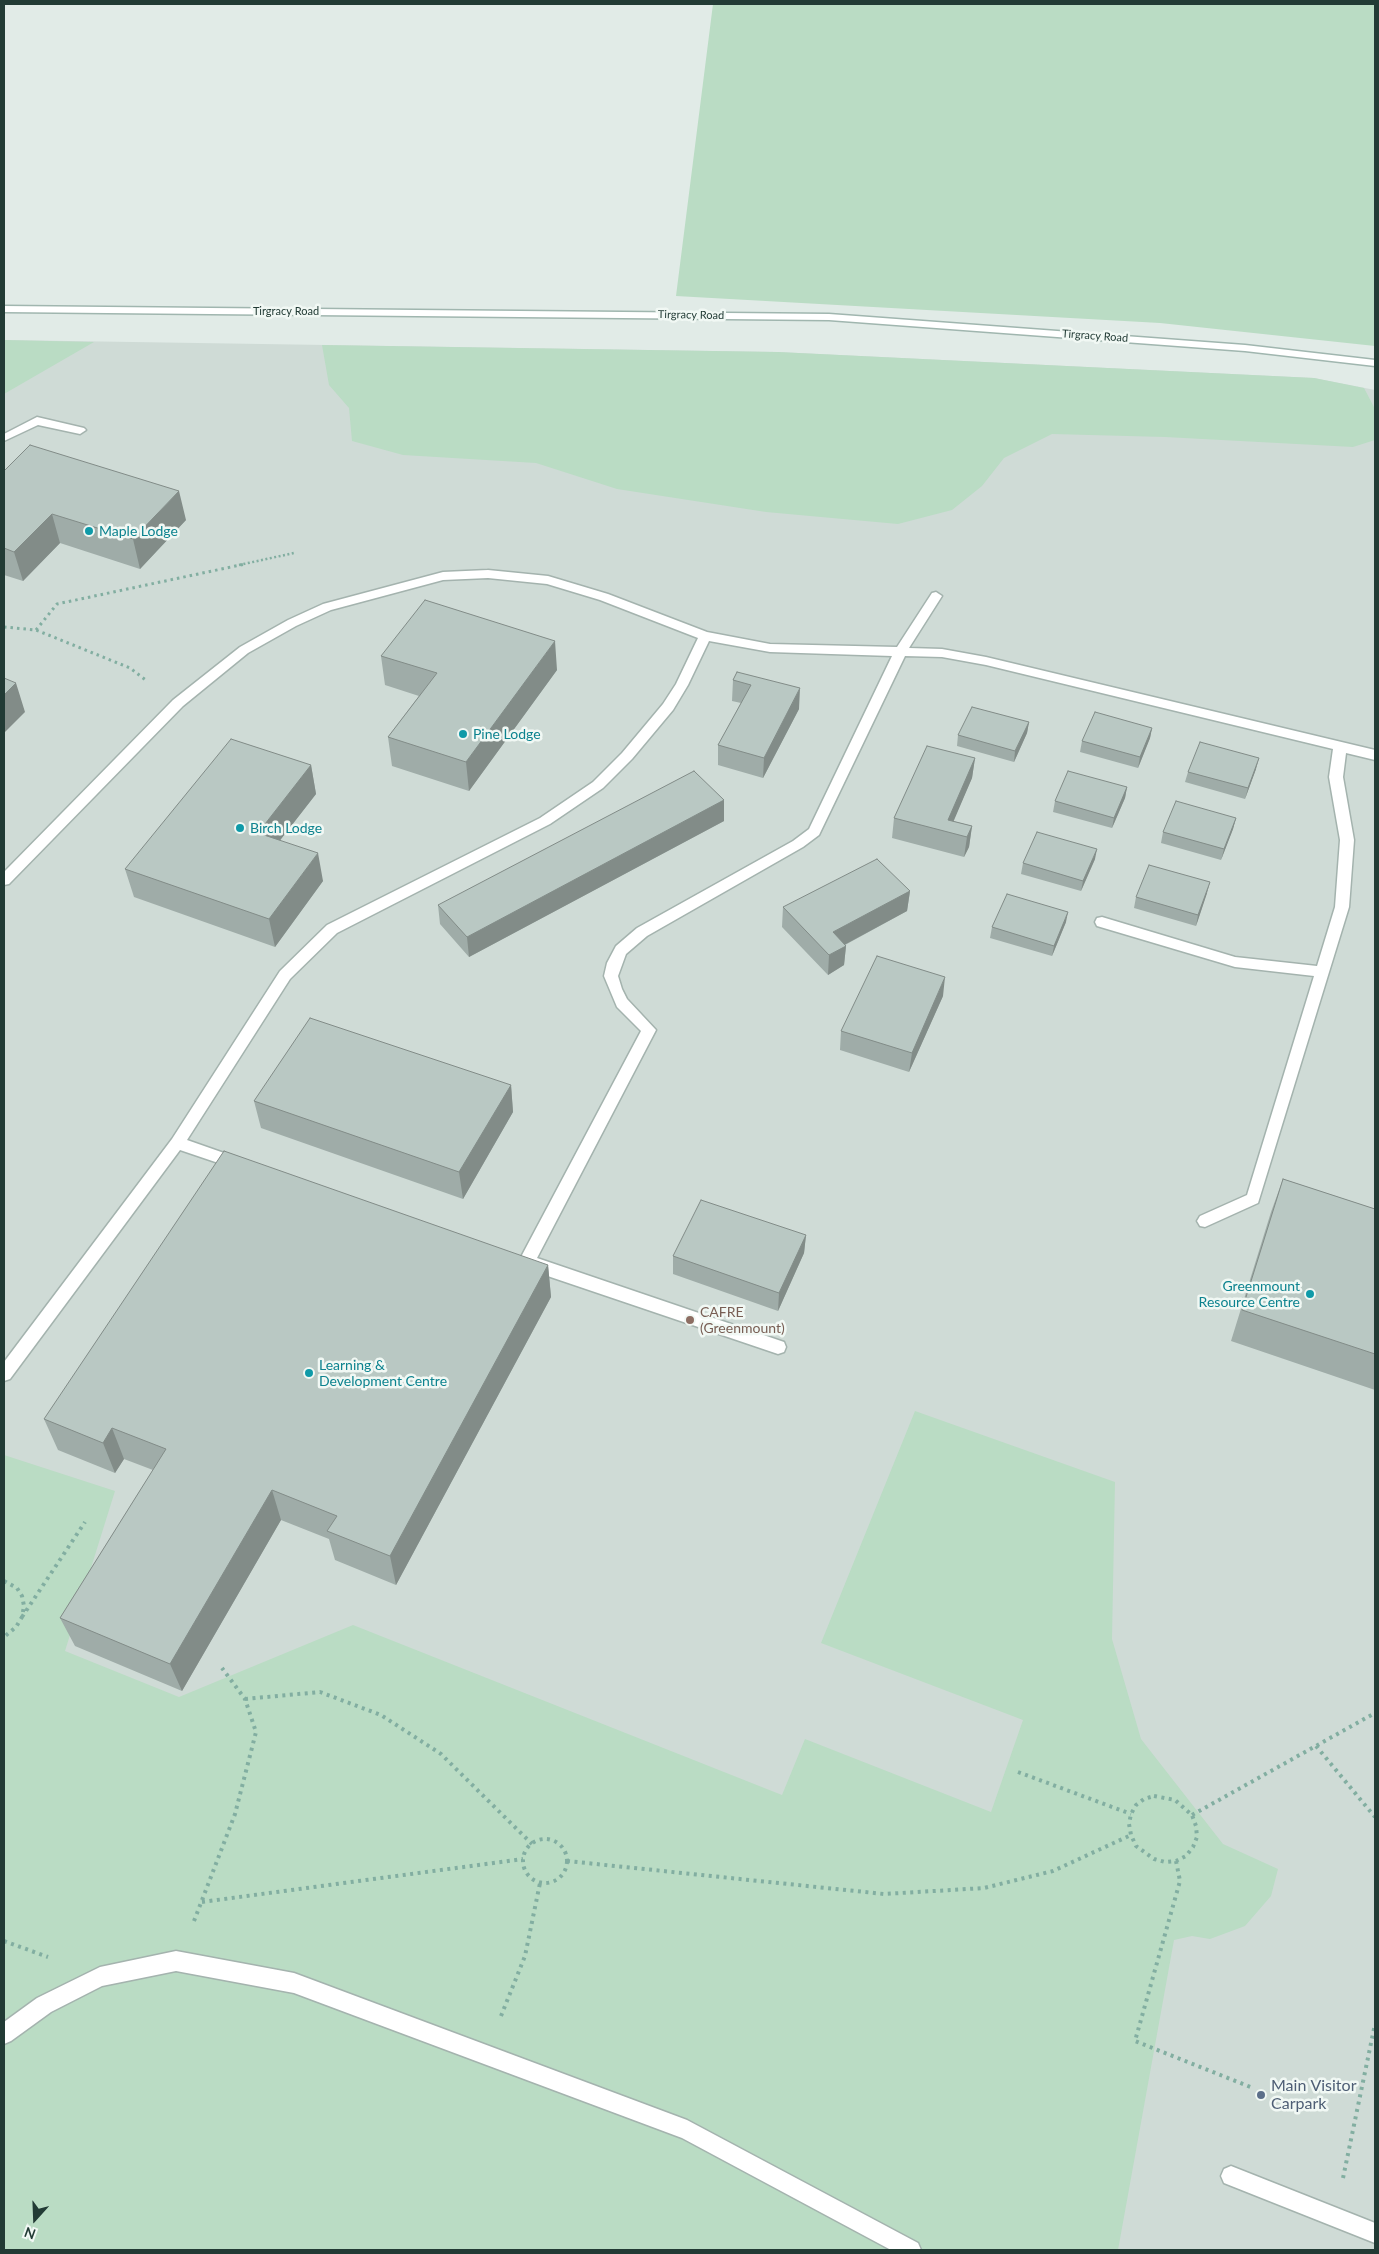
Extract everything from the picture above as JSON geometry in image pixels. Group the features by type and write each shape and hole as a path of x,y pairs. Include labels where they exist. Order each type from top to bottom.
{"street":[{"name":"Tirgracy Road","path":"4,309 830,317 1245,348 1375,363"},
{"path":"4,438 37,421 80,430"},
{"path":"4,880 178,703 244,650 292,623 327,607 443,576 488,574 548,580 604,597 705,636 770,648 942,653 986,661 1375,755"},
{"path":"527,1262 649,1030 622,1002 615,989 611,976 614,962 621,950 642,932 798,844 814,832 901,651 936,596"},
{"path":"4,1374 177,1143 285,975 332,928 545,821 598,785 628,756 668,707 682,685 705,636"},
{"path":"1204,1221 1253,1199 1342,907 1346,880 1346,840 1336,777 1340,746"},
{"path":"1102,922 1235,962 1322,972"},
{"path":"177,1143 253,1168"},
{"path":"508,1256 778,1347"},
{"path":"4,2034 44,2005 100,1977 176,1961 294,1983 687,2130 911,2250"},
{"path":"1231,2176 1375,2233"}],"path":[{"path":"36,630 57,604 294,553"},
{"path":"4,627 36,630 130,668 178,703"},
{"path":"4,1637 16,1626 85,1522"},
{"path":"4,1581 17,1588 22,1596 24,1606 22,1617"},
{"path":"176,1961 202,1902 234,1814 256,1732 245,1699 222,1668"},
{"path":"245,1699 320,1692 381,1715 441,1754 532,1844"},
{"path":"1192,1815 1375,1713"},
{"path":"1316,1746 1375,1817"},
{"path":"1018,1772 1131,1814"},
{"path":"1154,1796 1165,1796 1175,1800 1192,1815 1197,1837 1193,1847 1186,1856 1176,1860 1165,1862 1154,1859 1136,1846 1129,1824 1131,1814 1140,1802 1154,1796"},
{"path":"568,1861 884,1894 984,1888 1045,1873 1131,1835"},
{"path":"552,1840 563,1848 568,1861 566,1868 558,1878 552,1882 540,1883 533,1880 525,1871 523,1858 532,1844 538,1841 552,1840"},
{"path":"202,1902 523,1858"},
{"path":"1176,1860 1180,1881 1135,2040 1253,2088"},
{"path":"486,2055 525,1956 540,1883"},
{"path":"1334,2217 1375,2024"}],"shaded area":[{"name":"CAFRE (Greenmount)","path":"4,340 778,352 1314,378 1375,390 1375,2250 4,2250"}],"green space":[{"path":"713,4 1375,4 1375,346 1160,323 676,296"},
{"path":"4,340 94,342 4,394"},
{"path":"322,345 778,352 1314,378 1364,388 1375,409 1375,440 1353,447 1165,437 1052,434 1004,458 982,486 952,510 898,524 766,512 617,489 536,463 403,455 352,441 349,408 329,385"},
{"path":"915,1411 1115,1482 1112,1639 1141,1739 1223,1844 1278,1869 1271,1896 1245,1926 1210,1939 1192,1936 1174,1940 1118,2250 4,2250 4,1455 115,1491 65,1651 179,1697 353,1625 782,1795 805,1739 991,1812 1023,1720 821,1643"}],"building":[{"path":"30,445 179,491 133,539 52,514 14,552 4,548 4,471"},
{"name":"Pine Lodge","path":"425,600 555,641 466,762 388,737 437,673 381,656"},
{"path":"737,672 800,688 764,758 718,745 751,685 733,680"},
{"path":"4,678 16,683 4,695"},
{"path":"972,707 1029,722 1015,751 958,735"},
{"path":"1095,712 1152,728 1140,757 1082,741"},
{"name":"Birch Lodge","path":"231,739 311,765 258,833 318,853 269,919 125,869"},
{"path":"1200,742 1259,758 1248,788 1188,772"},
{"path":"927,746 975,758 948,820 972,826 967,837 894,818"},
{"path":"694,771 724,800 467,937 438,905"},
{"path":"1068,771 1127,787 1114,818 1055,801"},
{"path":"1176,801 1236,818 1224,849 1163,832"},
{"path":"1037,832 1097,849 1083,881 1023,863"},
{"path":"877,859 910,891 833,932 846,946 829,955 783,907"},
{"path":"1149,865 1210,882 1198,915 1136,897"},
{"path":"1007,894 1068,912 1054,946 992,927"},
{"path":"877,956 945,977 912,1053 841,1031"},
{"path":"310,1018 511,1085 459,1172 254,1101"},
{"name":"Learning & Development Centre","path":"224,1151 548,1265 390,1556 327,1531 337,1516 272,1490 170,1664 60,1618 166,1449 112,1428 103,1443 44,1419"},
{"name":"Greenmount Resource Centre","path":"1283,1179 1375,1209 1375,1354 1242,1310"},
{"path":"701,1200 806,1235 779,1293 673,1256"}],"place":[{"name":"Maple Lodge","path":"89,531"},
{"name":"Pine Lodge","path":"463,734"},
{"name":"Birch Lodge","path":"240,828"},
{"name":"Greenmount Resource Centre","path":"1310,1294"},
{"name":"CAFRE (Greenmount)","path":"690,1320"},
{"name":"Learning & Development Centre","path":"309,1373"},
{"name":"Main Visitor Carpark","path":"1261,2095"}]}
